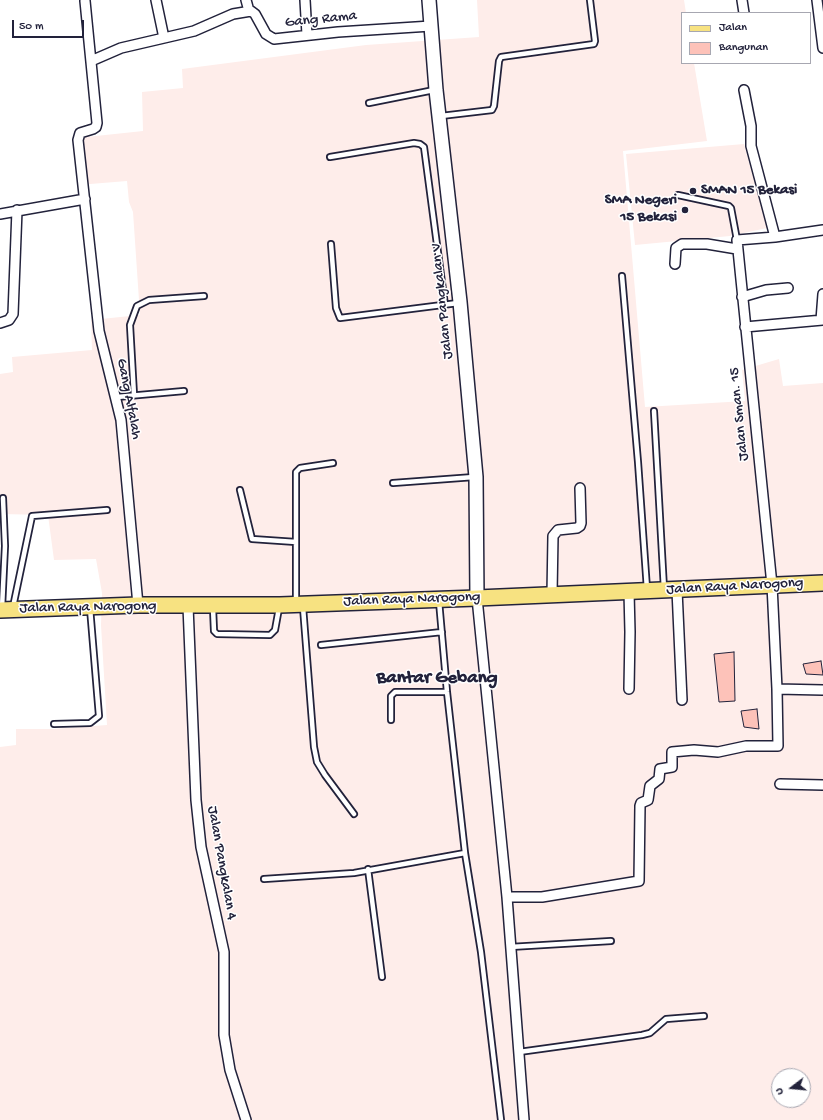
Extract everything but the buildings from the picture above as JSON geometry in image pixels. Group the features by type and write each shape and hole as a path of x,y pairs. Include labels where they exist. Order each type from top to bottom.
{"main road":[{"name":"Jalan Raya Narogong","path":"5,610 138,605 280,605 823,583"}],"street":[{"path":"156,0 164,38"},
{"path":"86,1 91,61 121,48 203,28 233,14 249,11 246,0"},
{"path":"305,0 307,35"},
{"name":"Jalan Pangkalan V","path":"429,0 436,90 460,302 476,477 477,598"},
{"path":"742,0 744,12"},
{"path":"817,0 823,48"},
{"name":"Gang Rama","path":"249,11 255,14 270,37 274,39 366,29 431,26"},
{"name":"Gang Alfalah","path":"91,61 97,123 96,127 93,129 80,133 78,140 99,331 117,397 121,420 138,605"},
{"path":"744,90 751,126 751,146 775,237"},
{"path":"0,214 85,199"},
{"path":"0,323 10,320 13,314 17,210"},
{"path":"675,264 676,248 682,244 737,245 775,237 823,230"},
{"name":"Jalan Sman. 15","path":"507,897 542,897 639,881 640,806 641,803 648,800 650,786 659,779 660,769 672,767 672,752 694,750 718,752 746,746 778,746 772,585 737,245"},
{"path":"742,297 766,290 788,288"},
{"path":"746,326 822,320 823,294"},
{"path":"552,594 553,536 558,530 577,528 582,523 580,488"},
{"path":"670,590 682,700"},
{"path":"629,592 629,688"},
{"path":"477,598 507,897 524,1120"},
{"name":"Jalan Pangkalan 4","path":"188,606 196,800 201,848 224,952 224,1035 230,1070 246,1120"},
{"path":"777,689 823,690"},
{"path":"780,784 823,785"}],"lane":[{"path":"439,116 492,110 494,106 499,61 501,57 594,44 595,41 590,0"},
{"path":"369,103 436,90"},
{"path":"330,157 414,143 420,144 424,147 445,305"},
{"path":"678,195 729,206 731,208 737,245"},
{"path":"331,244 336,308 340,318 460,302"},
{"path":"622,276 638,454 647,591"},
{"path":"134,395 130,325 137,306 149,300 204,296"},
{"path":"117,397 184,391"},
{"path":"654,411 670,590"},
{"path":"333,463 300,468 296,472 296,542 299,604 314,747 317,762 354,814"},
{"path":"393,483 476,477"},
{"path":"240,490 252,539 296,542"},
{"path":"3,498 5,610"},
{"path":"5,610 32,516 107,510"},
{"path":"439,599 447,692 465,854 481,952 501,1120"},
{"path":"213,606 214,631 216,634 270,634 275,630 280,605"},
{"path":"54,724 90,723 99,716 90,608"},
{"path":"321,645 442,632"},
{"path":"391,720 391,696 394,692 447,692"},
{"path":"264,879 354,873 368,869 465,854"},
{"path":"368,869 382,977"},
{"path":"510,947 611,941"},
{"path":"519,1052 642,1035 650,1033 666,1019 704,1016"}],"shaded area":[{"path":"477,0 684,0 686,12 681,12 681,64 694,64 707,141 623,151 645,407 745,401 742,370 779,359 783,386 823,383 823,1120 0,1120 0,747 16,745 16,729 53,729 107,725 101,625 102,593 96,559 54,560 48,515 0,514 0,374 13,372 12,357 92,350 91,320 140,315 133,212 129,202 127,181 78,185 77,138 143,131 142,92 183,88 182,69 366,45 479,37"},
{"name":"SMAN 15 Bekasi","path":"744,144 767,228 730,236 635,245 626,154"}],"place":[{"name":"SMAN 15 Bekasi","path":"693,191"},
{"name":"SMA Negeri 15 Bekasi","path":"685,210"}],"district":[{"name":"Bantar Gebang","path":"437,679"}]}
